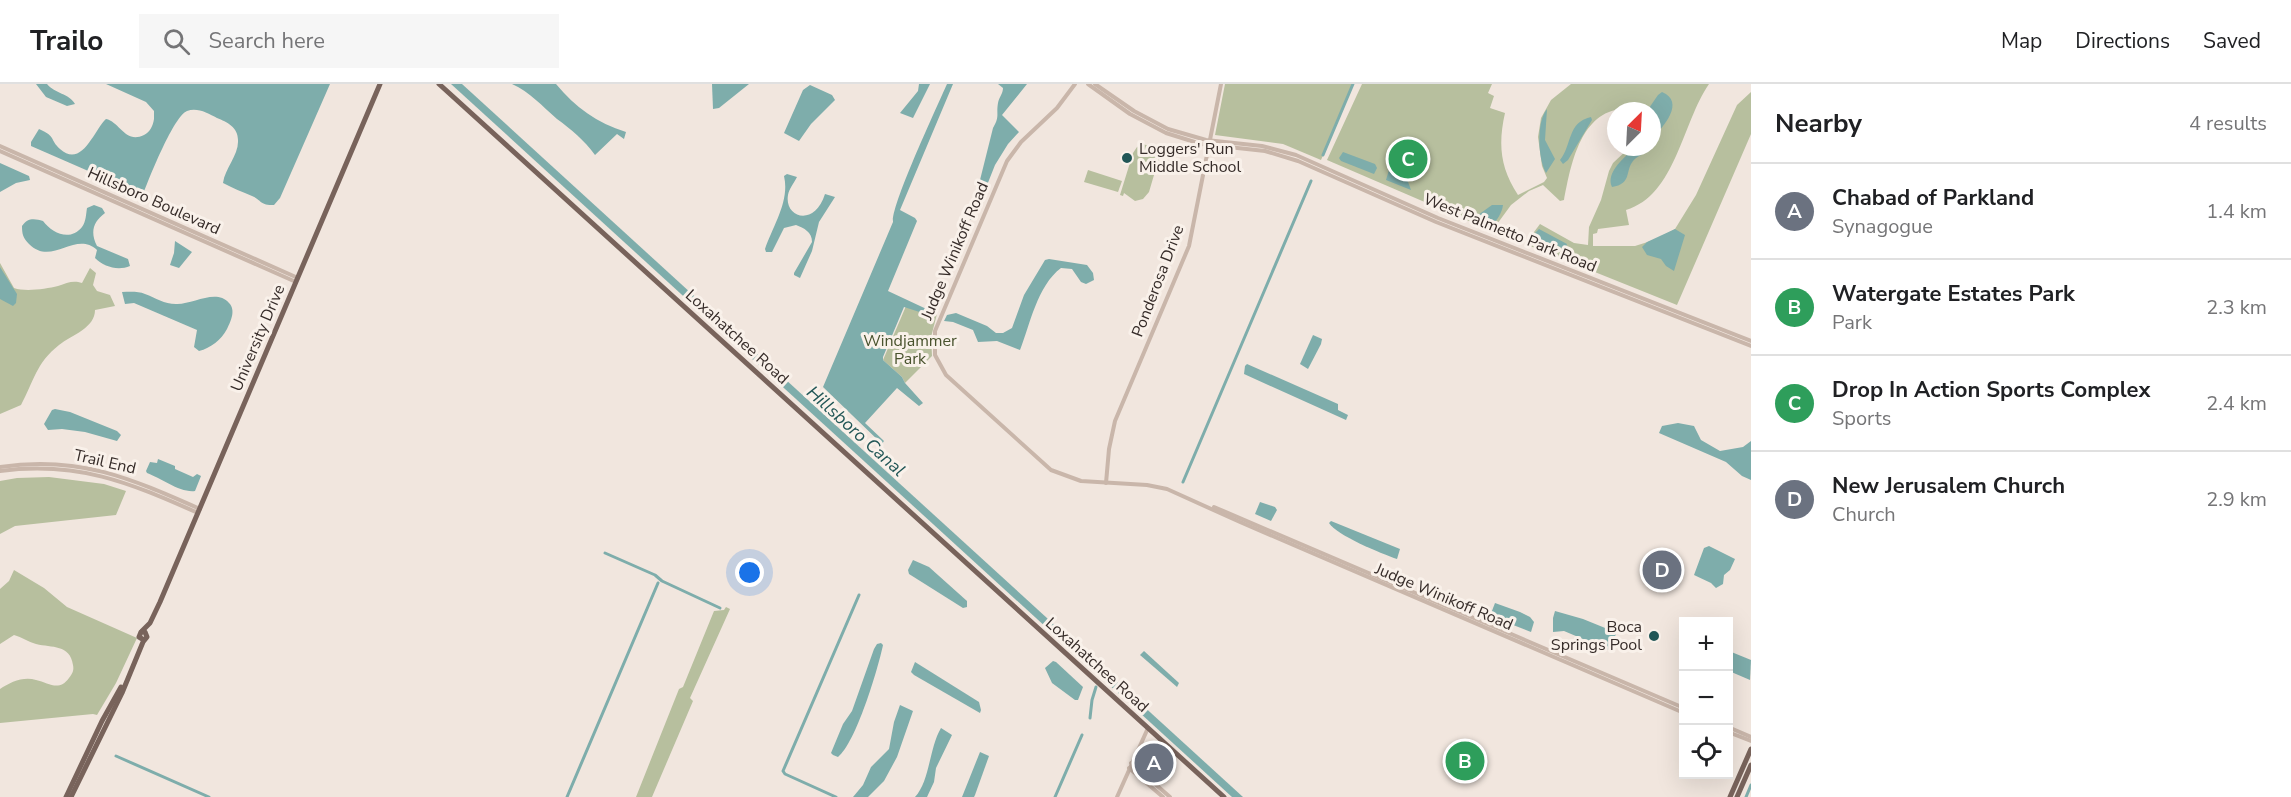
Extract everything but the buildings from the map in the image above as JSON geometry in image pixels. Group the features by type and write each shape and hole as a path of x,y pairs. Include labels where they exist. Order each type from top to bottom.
{"main road":[{"name":"University Drive","path":"130,673 139,654 141,637 160,603 380,84"},
{"name":"Loxahatchee Road","path":"441,84 1224,797"},
{"path":"66,797 102,721 130,673"},
{"path":"71,797 130,673"},
{"path":"1730,797 1751,749"},
{"path":"1737,797 1751,765"}],"street":[{"name":"Judge Winikoff Road","path":"1075,84 1057,108 1017,146 1004,167 937,322 934,346 938,363 949,379 1043,465 1072,479 1157,486 1257,524 1679,706"},
{"path":"1088,84 1149,125 1175,137 1210,143"},
{"name":"West Palmetto Park Road","path":"1095,84 1134,111 1178,133 1210,143 1276,149 1301,157 1370,194 1751,346"},
{"name":"Ponderosa Drive","path":"1106,483 1115,421 1188,246 1221,84"},
{"name":"Hillsboro Boulevard","path":"0,146 297,280"},
{"name":"Hillsboro Boulevard","path":"0,151 297,280"},
{"name":"West Palmetto Park Road","path":"1326,171 1438,218 1751,341"},
{"name":"Trail End","path":"0,469 48,464 98,470 134,480 199,511"},
{"name":"Judge Winikoff Road","path":"1197,501 1240,522 1679,710"},
{"path":"1117,797 1130,765 1149,729"},
{"path":"1733,732 1751,737"},
{"path":"1733,732 1751,741"},
{"path":"1130,765 1163,797"},
{"path":"1130,765 1170,797"}],"green space":[{"path":"1225,84 1353,84 1321,160 1283,144 1215,135"},
{"path":"1362,84 1492,84 1488,93 1494,96 1490,108 1505,113 1502,156 1507,175 1518,195 1544,182 1547,178 1542,166 1538,137 1541,118 1551,100 1571,84 1709,84 1667,174 1643,202 1626,210 1629,225 1598,229 1597,233 1593,234 1593,246 1635,246 1657,239 1675,229 1696,195 1737,105 1751,92 1751,134 1677,305 1525,244 1540,224 1574,243 1588,245 1589,227 1613,163 1620,156 1661,156 1661,102 1607,102 1607,113 1592,124 1578,147 1564,200 1560,201 1543,185 1529,191 1511,205 1492,231 1327,160"},
{"path":"1143,144 1155,148 1159,158 1149,192 1143,199 1135,201 1124,193 1123,196 1120,195 1133,153"},
{"path":"1088,170 1122,181 1118,192 1084,182"},
{"path":"0,263 14,288 24,290 36,290 73,282 82,283 90,268 96,273 93,285 97,291 110,295 115,306 95,310 87,326 59,345 45,359 21,405 0,414"},
{"name":"Windjammer Park","path":"906,306 932,316 937,314 931,337 932,356 905,383 902,377 883,360"},
{"path":"49,477 104,484 126,491 116,515 15,526 0,534 0,481"},
{"path":"14,570 44,588 67,607 137,638 116,683 97,715 0,723 0,689 22,679 58,686 69,678 73,670 68,653 59,648 36,644 14,635 0,644 0,589 9,581"},
{"path":"726,607 730,609 690,698 693,701 652,797 636,797 679,689 683,687 714,611 724,610"}],"water":[{"path":"36,84 47,84 75,104 67,106 46,97"},
{"path":"106,84 330,84 280,198 274,205 269,205 223,183 238,146 238,135 228,123 199,110 187,111 182,115 163,147 144,192 141,194 31,146 39,129 51,136 60,149 68,154 75,154 87,146 106,119 132,137 148,132 153,124 154,111 146,102"},
{"name":"Hillsboro Canal","path":"451,84 462,84 1243,797 1232,797"},
{"path":"512,84 556,84 587,113 626,132 624,139 617,134 595,155 573,131 530,95"},
{"path":"712,84 749,84 719,108 713,109"},
{"path":"919,84 930,84 913,118 900,113 918,91"},
{"path":"947,84 953,84 900,210 917,221 888,291 935,313 932,316 904,307 883,357 883,360 902,377 923,403 919,406 897,388 865,423 884,441 882,444 823,387 893,222 899,196"},
{"path":"998,84 1027,84 1002,115 1019,132 1008,144 995,165 974,218 970,220 997,118 998,103 1003,88"},
{"path":"810,85 832,95 835,100 811,124 799,141 784,133 803,90"},
{"path":"1662,92 1669,96 1672,102 1670,115 1661,127 1661,102 1653,102"},
{"path":"1547,109 1545,140 1555,159 1546,173 1541,159 1539,141 1543,115"},
{"path":"1591,117 1592,120 1568,160 1563,164 1560,160 1574,129 1583,120"},
{"path":"1343,152 1375,164 1377,168 1374,174 1341,161 1339,158"},
{"path":"1626,156 1639,156 1633,161 1623,183 1612,187 1611,176"},
{"path":"0,163 29,176 30,180 16,183 0,192"},
{"path":"1389,170 1407,179 1411,190 1386,180"},
{"path":"787,174 797,177 790,188 788,203 795,213 801,216 814,212 825,194 835,197 819,222 812,251 800,278 794,273 812,242 807,231 796,225 784,228 772,252 766,252 765,249 783,204 784,176"},
{"path":"94,205 102,208 105,213 98,220 93,232 97,246 128,259 130,266 116,268 103,264 95,258 97,250 89,245 72,245 46,252 38,250 24,238 22,226 26,221 34,219 43,221 51,229 61,234 77,232 86,218 87,208"},
{"path":"1492,205 1503,205 1497,219 1492,226 1480,223 1478,215"},
{"path":"1539,229 1567,244 1566,247 1561,248 1553,242 1546,246 1537,245 1535,233"},
{"path":"1675,229 1685,235 1674,271 1661,259 1647,255 1642,247 1647,242"},
{"path":"175,241 192,252 179,268 170,265"},
{"path":"1045,260 1087,265 1093,273 1094,280 1086,284 1081,282 1072,269 1061,268 1040,295 1020,350 997,341 978,342 973,330 944,321 947,315 956,313 987,326 996,333 1003,333 1012,328 1024,295"},
{"path":"0,267 17,294 16,303 13,306 0,299"},
{"path":"122,292 142,293 172,304 217,297 229,303 232,316 225,333 219,340 212,346 199,351 194,347 197,330 134,303 125,304"},
{"path":"1313,335 1322,339 1308,369 1300,364"},
{"path":"1247,364 1338,404 1338,410 1348,415 1346,420 1244,374"},
{"path":"52,410 70,412 117,431 121,435 117,441 85,432 48,430 44,424"},
{"path":"1678,423 1694,426 1701,440 1720,451 1743,447 1751,441 1751,480 1742,476 1726,462 1659,433 1662,426"},
{"path":"158,459 193,477 197,474 201,476 195,491 177,488 147,473 150,462 157,463"},
{"path":"1260,502 1275,507 1277,510 1271,521 1255,514"},
{"path":"1331,521 1400,549 1397,559 1340,533 1329,523"},
{"path":"1709,546 1735,559 1730,570 1724,575 1723,584 1716,588 1694,575 1704,548"},
{"path":"913,560 929,567 967,601 967,607 963,608 909,574 908,570"},
{"path":"1495,603 1530,617 1534,622 1531,632 1490,616"},
{"path":"1555,611 1615,632 1609,650 1564,631 1553,632"},
{"path":"877,644 883,645 876,671 859,722 845,749 838,757 833,755 831,753 843,724 852,711 874,649"},
{"path":"1144,651 1179,683 1177,687 1140,655"},
{"path":"1733,653 1751,660 1750,680 1733,673"},
{"path":"1053,661 1083,687 1078,700 1052,683 1045,668"},
{"path":"915,662 979,702 980,713 914,675 911,672"},
{"path":"900,705 913,711 897,757 884,781 868,797 853,797 863,785 871,767 889,749"},
{"path":"941,728 952,735 936,768 934,782 927,797 915,797 924,782"},
{"path":"980,752 989,756 975,795 974,797 962,797"}],"waterway":[{"path":"1323,155 1353,84"},
{"path":"1183,482 1311,181"},
{"path":"605,553 720,608"},
{"path":"567,797 658,583"},
{"path":"836,797 785,774 783,771 859,595"},
{"path":"1090,718 1096,687"},
{"path":"1055,797 1082,735"},
{"path":"116,756 209,797"},
{"path":"1746,797 1751,785"}],"place":[{"name":"Loggers' Run Middle School","path":"1127,158"},
{"name":"Drop In Action Sports Complex","path":"1408,159"},
{"name":"New Jerusalem Church","path":"1662,570"},
{"name":"Boca Springs Pool","path":"1654,636"},
{"name":"Watergate Estates Park","path":"1465,761"},
{"name":"Chabad of Parkland","path":"1154,763"}]}
